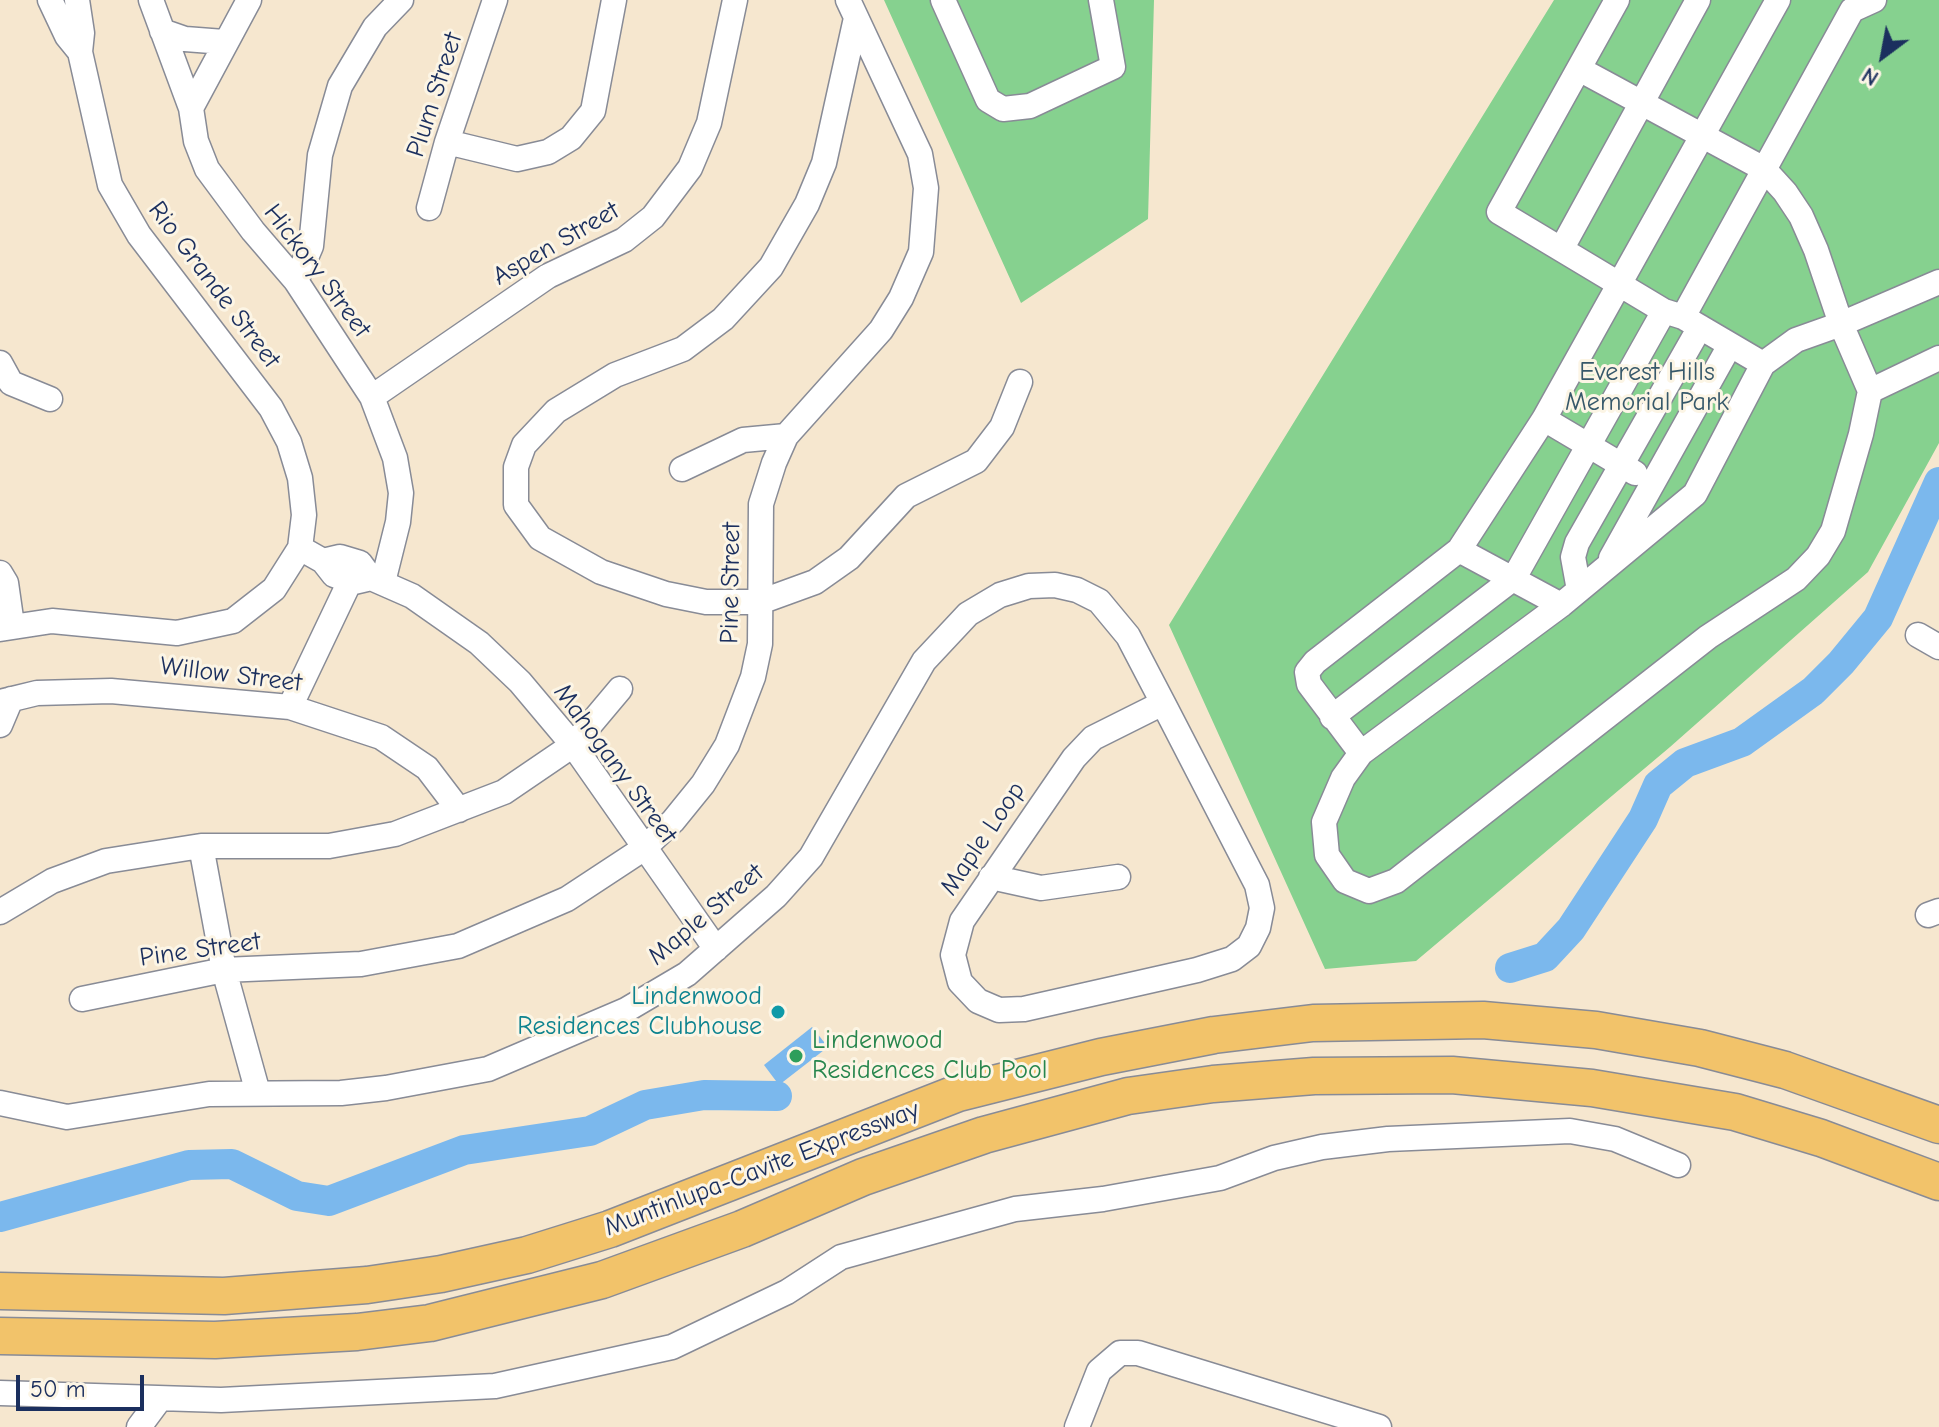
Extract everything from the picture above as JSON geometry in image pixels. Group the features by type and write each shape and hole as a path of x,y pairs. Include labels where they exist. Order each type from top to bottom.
{"highway":[{"name":"Muntinlupa-Cavite Expressway","path":"0,1291 224,1296 367,1285 441,1274 527,1255 610,1229 958,1093 1115,1054 1214,1035 1313,1023 1483,1020 1596,1030 1700,1048 1785,1070 1939,1125"},
{"name":"Muntinlupa-Cavite Expressway","path":"0,1336 215,1340 357,1332 430,1323 602,1280 742,1229 863,1177 984,1135 1128,1096 1213,1084 1314,1076 1452,1075 1592,1088 1735,1112 1821,1138 1939,1182"}],"street":[{"name":"Rio Grande Street","path":"50,0 67,36 80,52"},
{"name":"Rio Grande Street","path":"77,0 82,33 80,52 100,150 122,210 271,408 289,442 300,478 304,515 300,548"},
{"name":"Hickory Street","path":"151,0 191,108 196,141 207,169 253,231 296,281 372,397 395,458 401,493 398,522 368,580 290,707"},
{"path":"191,108 249,0"},
{"path":"296,281 311,246 320,155 340,86 375,27 401,0"},
{"name":"Plum Street","path":"429,208 447,142 495,0"},
{"path":"447,142 517,159 548,152 571,138 593,111 614,0"},
{"name":"Aspen Street","path":"372,397 548,276 624,240 653,217 690,168 709,123 735,0"},
{"path":"943,0 988,100 1003,109 1030,106 1113,67 1101,0"},
{"path":"1617,0 1499,212 1763,364"},
{"path":"1562,248 1698,0"},
{"path":"1361,753 1309,684 1307,678 1311,667 1459,550 1544,419 1778,0"},
{"path":"1570,598 1577,543 1623,466 1682,319 1854,3"},
{"path":"852,9 824,163 807,204 771,267 723,319 683,349 615,375 556,411 524,445 516,467 516,505 540,538 601,572 666,594 706,602 760,602 815,582 849,558 906,496 976,461 1002,427 1020,382"},
{"name":"Pine Street","path":"82,999 224,970 361,964 458,946 567,899 643,849 673,821 703,784 727,745 753,677 760,644 761,504 786,436 881,330 901,298 921,252 926,188 920,154 852,9"},
{"path":"162,31 185,39 224,42"},
{"path":"1579,69 1764,169 1801,216 1841,324 1870,391 1833,531 1818,556 1796,579 1708,637 1396,881 1369,891 1345,881 1327,855 1324,822 1343,778 1361,753 1570,598 1695,494 1763,364 1796,340 1841,324 1939,282"},
{"path":"1332,717 1514,578 1590,446 1682,319"},
{"path":"1606,567 1730,345"},
{"path":"1870,391 1939,358"},
{"path":"0,363 11,383 50,399"},
{"path":"1544,419 1652,483"},
{"path":"682,469 743,440 786,436"},
{"path":"0,573 6,583 6,627 52,621 177,633 233,621 274,589 300,548"},
{"name":"Mahogany Street","path":"300,548 323,561 340,557 360,563 368,580 422,602 479,643 520,682 573,745 716,949"},
{"path":"1459,550 1514,578 1570,598"},
{"name":"Maple Street","path":"0,1103 67,1117 159,1100 258,1093 341,1093 488,1069 626,1010 687,974 776,896 811,857 924,661 968,614 1000,595 1029,586 1055,585 1077,590 1099,601 1128,636 1163,703"},
{"path":"0,912 52,881 106,861 201,846 329,846 395,834 504,792 573,745 620,689"},
{"name":"Willow Street","path":"0,725 5,700 71,690 290,707 381,737 427,768 459,810"},
{"name":"Maple Loop","path":"1163,703 1257,885 1262,908 1258,928 1249,946 1232,959 1197,970 1024,1009 999,1010 978,1001 960,982 953,955 962,921 991,877 1060,776 1093,738 1163,703"},
{"path":"201,846 224,970 258,1093"},
{"path":"991,877 1041,888 1118,877"},
{"path":"0,1393 159,1400 495,1386 672,1347 787,1292 841,1257 1015,1209 1103,1199 1220,1178 1274,1158 1322,1147 1388,1139 1570,1131 1615,1139 1678,1165"},
{"path":"1077,1427 1099,1371 1120,1353 1138,1353 1379,1427"},
{"path":"139,1427 159,1400"}],"green space":[{"path":"884,0 1154,0 1148,219 1021,303"},
{"name":"Everest Hills Memorial Park","path":"1554,0 1939,0 1939,443 1868,572 1670,747 1416,961 1325,969 1169,625"}],"water":[{"name":"Lindenwood Residences Club Pool","path":"812,1027 828,1047 779,1085 764,1065"}],"waterway":[{"path":"1510,968 1545,957 1571,929 1643,819 1658,785 1685,763 1742,742 1813,691 1841,663 1878,618 1939,482"},
{"path":"0,1217 189,1165 232,1164 297,1196 329,1201 464,1150 590,1131 645,1105 704,1095 777,1096"}],"place":[{"name":"Lindenwood Residences Clubhouse","path":"778,1012"},
{"name":"Lindenwood Residences Club Pool","path":"796,1056"}]}
